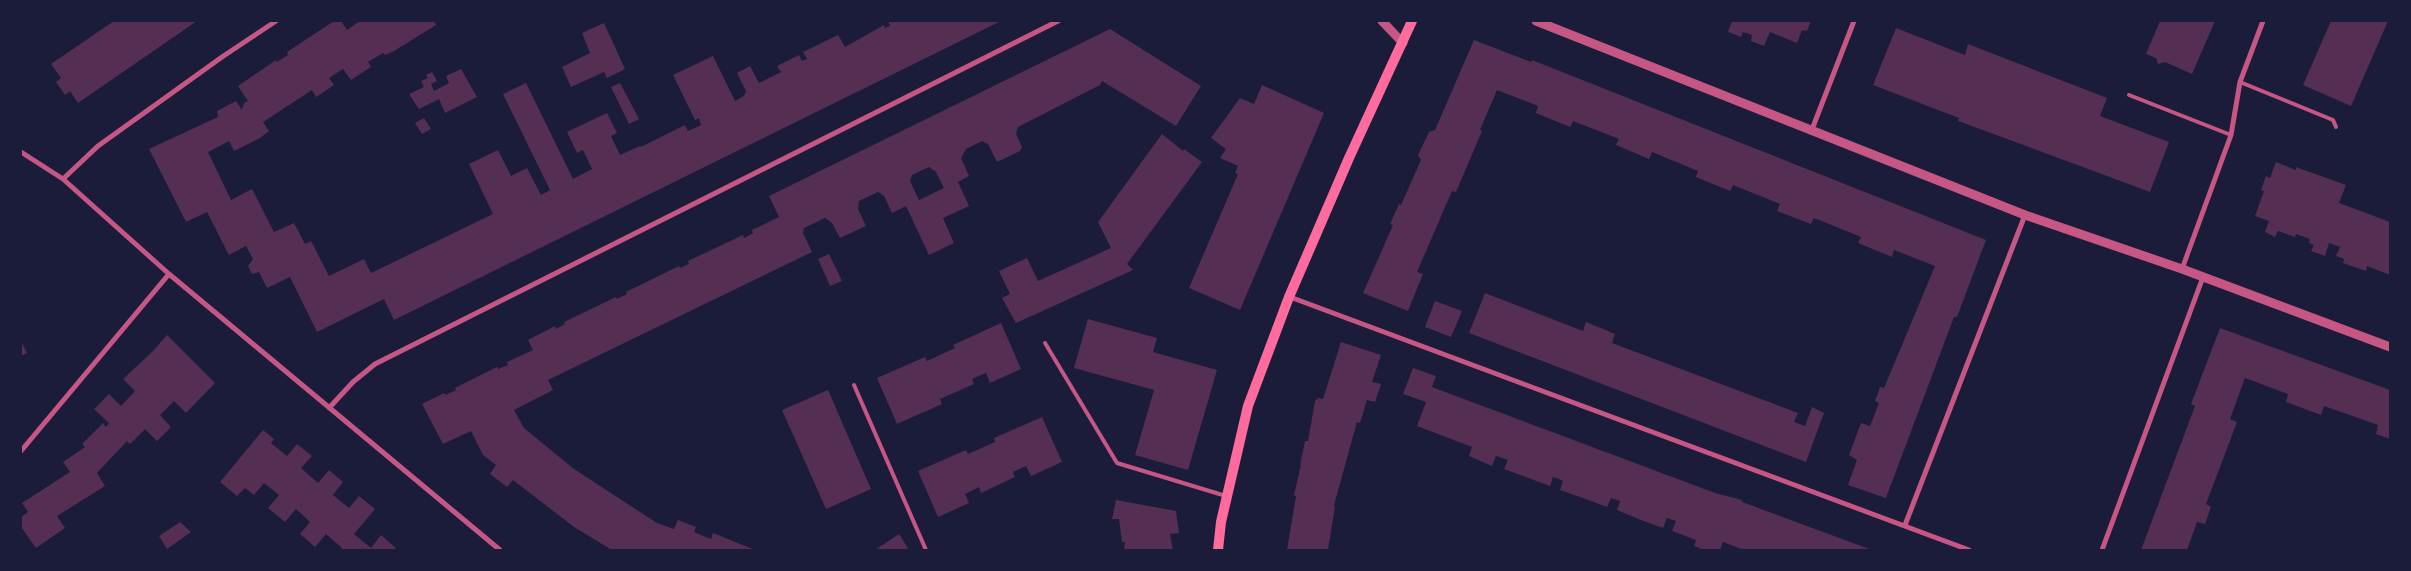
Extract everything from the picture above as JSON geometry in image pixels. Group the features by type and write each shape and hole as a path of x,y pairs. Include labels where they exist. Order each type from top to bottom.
{"main road":[{"path":"1218,550 1226,496 1248,406 1289,297 1349,158 1404,43 1412,21"}],"street":[{"path":"63,179 98,146 222,57 276,21"},
{"path":"329,408 353,382 375,364 1058,21"},
{"path":"1382,21 1404,43"},
{"path":"1536,21 1811,132 2025,215 2203,277 2390,347"},
{"path":"1811,132 1854,21"},
{"path":"2182,270 2231,136 2240,82 2264,21"},
{"path":"21,152 63,179 169,274 500,550"},
{"path":"1905,525 2025,215"},
{"path":"21,451 169,274"},
{"path":"2102,550 2203,277"},
{"path":"1289,297 1968,550"}],"lane":[{"path":"2240,82 2332,120 2336,127"},
{"path":"2129,95 2231,136"},
{"path":"1045,343 1118,463 1226,496"},
{"path":"854,385 926,550"}],"building":[{"path":"114,21 197,21 78,103 70,91 65,95 56,82 61,78 51,64"},
{"path":"334,21 341,21 347,30 360,21 434,21 436,25 394,51 385,55 383,53 368,62 371,67 351,80 343,69 329,78 334,85 316,97 312,90 263,122 269,131 260,138 234,151 229,141 208,152 231,200 252,189 274,232 294,223 305,244 311,241 329,276 364,259 371,273 493,214 469,164 498,150 511,176 527,168 541,195 550,190 503,94 526,83 573,179 592,169 583,150 577,153 567,132 607,113 617,133 611,136 620,155 641,147 685,125 688,131 701,125 699,118 695,120 673,75 713,56 735,101 744,96 746,91 737,73 750,66 759,83 781,72 777,66 799,55 802,61 807,59 803,52 838,35 845,47 884,25 885,28 890,26 888,21 1001,21 394,320 384,299 317,332 290,277 267,288 259,272 252,274 248,266 253,259 246,246 229,255 207,212 186,222 149,149 218,117 217,111 236,101 242,110 244,103 248,101 238,86 276,60 277,62 288,55 287,52"},
{"path":"1732,21 1811,21 1807,31 1802,30 1797,43 1770,32 1764,46 1751,41 1752,35 1743,32 1741,37 1728,32"},
{"path":"2160,21 2215,21 2192,74 2165,62 2158,64 2156,58 2146,54"},
{"path":"2331,21 2388,21 2351,106 2303,85"},
{"path":"604,23 625,69 607,78 604,72 571,87 562,67 590,53 582,33"},
{"path":"1896,28 1965,55 1968,44 2107,98 2100,116 2169,142 2150,192 1958,121 1959,118 1873,85"},
{"path":"1110,29 1201,86 1176,126 1102,81 1100,85 1018,127 1016,134 1022,147 1020,151 997,162 988,144 982,141 966,149 961,158 969,176 958,182 969,206 943,218 954,243 929,255 906,206 892,213 884,196 878,192 859,201 858,209 866,226 840,238 832,223 825,218 804,228 803,233 812,252 548,380 553,390 514,410 524,428 574,469 657,523 674,529 678,520 696,527 694,532 711,539 713,533 755,550 612,550 574,527 513,480 507,487 490,474 496,465 483,455 471,431 443,444 422,404 444,393 446,395 456,390 455,388 497,367 498,369 508,365 507,362 533,350 528,340 555,326 556,329 565,324 564,322 616,297 617,299 627,294 626,292 679,266 680,268 689,264 688,261 743,235 744,238 753,233 752,230 779,217 769,196","holes":["929,167 936,172 944,188 919,200 910,181 912,175"]},
{"path":"1474,40 1531,62 1532,60 1986,240 1957,317 1954,317 1886,498 1848,485 1857,460 1849,455 1861,423 1870,426 1879,403 1875,401 1880,387 1884,388 1935,266 1894,250 1892,257 1858,243 1861,237 1814,218 1811,224 1777,211 1780,204 1733,185 1730,191 1696,177 1698,171 1652,152 1649,159 1616,145 1619,139 1573,121 1570,127 1536,113 1538,106 1497,90 1456,192 1452,191 1417,272 1423,274 1408,311 1363,293 1393,225 1390,224 1399,204 1401,205 1421,160 1418,155 1429,132 1435,130"},
{"path":"461,69 477,97 445,113 439,99 419,109 409,94 424,87 421,81 428,78 426,75 432,72 437,81 431,84 434,91 449,83 446,76"},
{"path":"620,83 639,119 629,124 611,87"},
{"path":"1262,85 1324,113 1240,310 1189,288 1238,174 1235,173 1238,166 1220,158 1226,149 1211,138 1240,98 1254,104"},
{"path":"424,118 431,129 422,134 415,123"},
{"path":"1162,134 1183,151 1184,149 1202,162 1127,264 1133,270 1016,323 1002,298 1010,294 999,271 1027,258 1038,281 1111,248 1098,222"},
{"path":"2276,162 2346,185 2339,203 2390,222 2390,275 2367,266 2366,271 2343,263 2344,259 2336,256 2340,247 2329,243 2325,256 2311,251 2314,245 2309,243 2310,239 2296,234 2295,237 2278,231 2275,237 2265,232 2269,221 2255,216 2264,191 2261,190 2266,176 2270,178"},
{"path":"829,254 842,281 830,286 818,259"},
{"path":"1485,293 1583,331 1586,322 1615,334 1612,343 1798,413 1794,422 1805,426 1812,407 1824,413 1806,462 1469,333"},
{"path":"1435,301 1462,311 1451,337 1425,327"},
{"path":"1088,319 1157,338 1153,352 1217,370 1188,470 1135,455 1154,390 1074,368"},
{"path":"1001,323 1021,369 990,383 986,373 972,379 974,384 940,399 942,404 897,424 877,378 925,357 927,361 955,348 953,345"},
{"path":"2220,328 2390,390 2390,439 2376,434 2378,425 2324,406 2321,415 2286,402 2288,394 2245,378 2230,419 2237,422 2206,504 2211,507 2205,524 2197,522 2187,550 2141,550 2195,406 2191,404"},
{"path":"167,335 215,383 186,413 174,401 160,415 171,427 157,441 145,429 130,444 127,441 97,473 105,486 57,516 65,528 36,548 21,527 21,517 28,512 22,503 70,472 63,462 85,447 82,444 103,423 106,427 109,423 94,409 109,394 121,406 135,391 123,379"},
{"path":"21,341 27,353 21,356"},
{"path":"1341,342 1381,355 1372,382 1381,384 1375,402 1367,400 1360,423 1357,422 1334,505 1328,550 1287,550 1296,496 1294,495 1305,441 1308,441 1315,401 1318,398 1323,399"},
{"path":"1413,368 1436,376 1432,387 1715,493 1742,500 1742,502 1872,550 1744,550 1723,542 1720,550 1704,550 1694,546 1696,540 1672,531 1676,521 1667,518 1663,528 1617,510 1620,501 1611,498 1607,507 1560,490 1563,481 1559,479 1553,477 1550,486 1504,469 1508,460 1496,456 1492,466 1469,456 1472,447 1417,426 1426,402 1403,394"},
{"path":"828,390 871,489 826,509 782,410"},
{"path":"1042,417 1062,462 1031,476 1026,466 1013,472 1015,477 981,493 979,487 965,494 969,503 938,517 918,471 966,450 968,454 995,442 994,438"},
{"path":"263,430 274,439 271,443 287,456 297,444 312,456 301,468 318,483 329,470 343,482 333,495 349,508 359,496 375,509 354,534 371,548 381,535 396,548 395,550 340,550 342,548 326,534 315,547 300,534 310,522 296,509 285,522 268,508 279,495 264,483 254,495 245,488 237,496 220,482"},
{"path":"1116,500 1176,511 1179,533 1170,534 1173,550 1124,550 1125,542 1122,542 1119,519 1112,519"},
{"path":"180,522 191,532 167,549 159,536"},
{"path":"899,534 909,550 875,550"}]}
